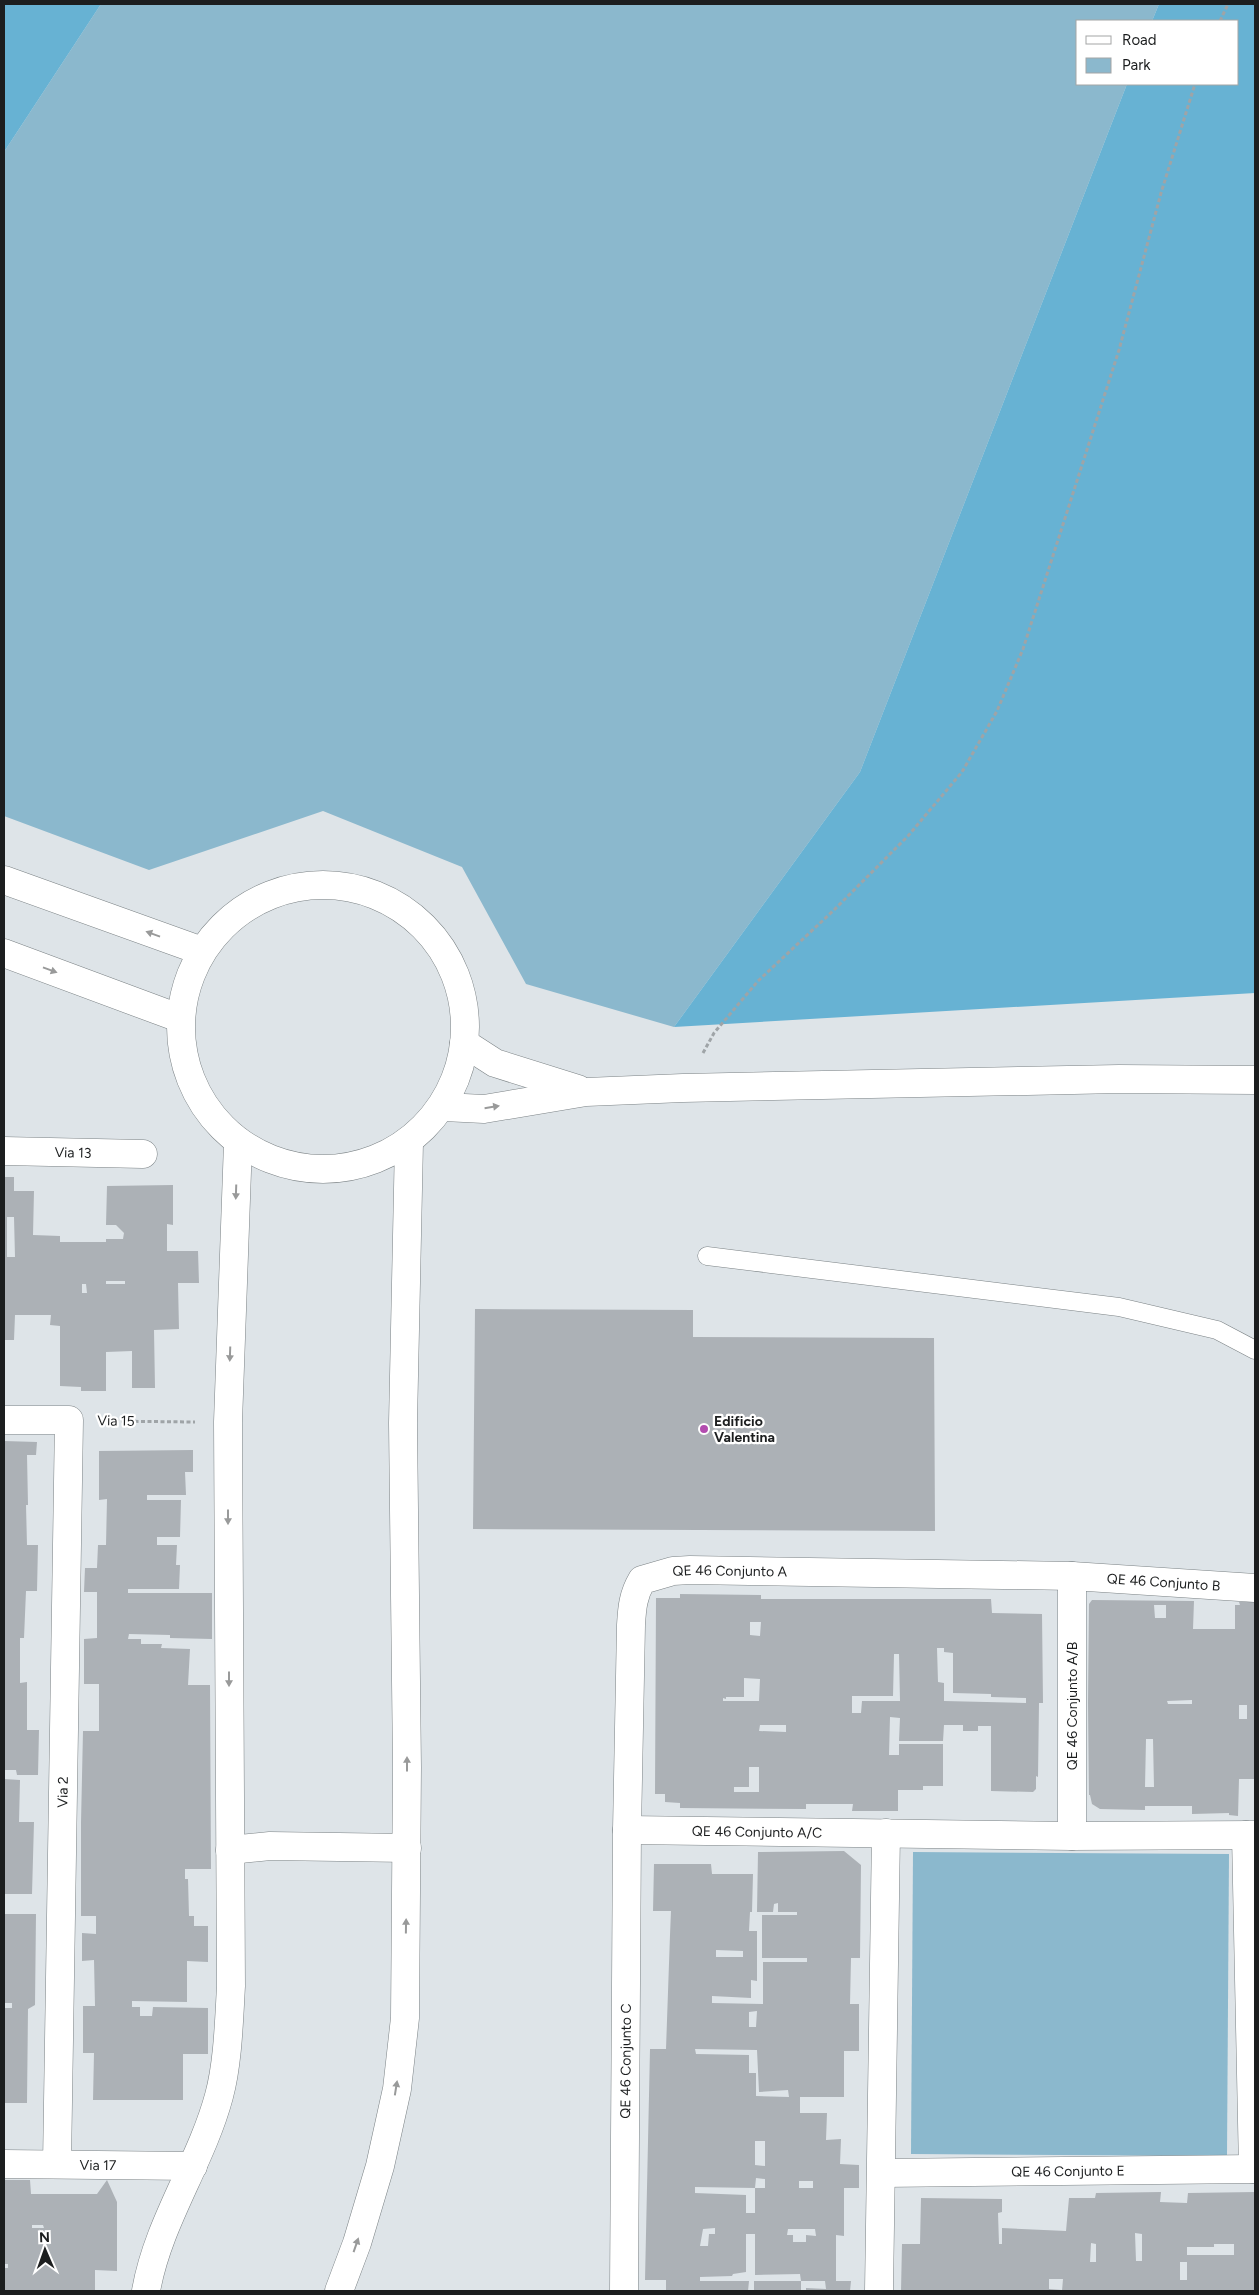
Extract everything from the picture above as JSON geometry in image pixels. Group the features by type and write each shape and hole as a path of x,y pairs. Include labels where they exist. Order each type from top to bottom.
{"street":[{"path":"4,880 199,950"},
{"path":"338,885 384,898 424,925 452,963 466,1009 464,1044 444,1107 410,1142 369,1163 324,1170 279,1164 238,1143 207,1112 186,1074 179,1018 181,1005 199,950 246,907 290,888 338,885"},
{"path":"4,953 179,1018"},
{"path":"464,1044 495,1064 586,1092"},
{"path":"444,1107 484,1109 586,1092 684,1088 1119,1079 1255,1080"},
{"path":"339,2291 357,2243 380,2166 397,2088 406,2018 407,1848 403,1423 410,1142"},
{"path":"146,2291 156,2249 193,2166 220,2095 227,2038 231,1986 228,1422 238,1143"},
{"name":"Via 13","path":"4,1151 143,1154"},
{"path":"4,1420 68,1420"},
{"name":"Via 2","path":"57,2164 68,1420"},
{"name":"QE 46 Conjunto A","path":"627,1830 632,1606 635,1592 642,1580 673,1571 690,1570 1072,1576"},
{"name":"QE 46 Conjunto B","path":"1072,1576 1255,1588"},
{"name":"QE 46 Conjunto A/B","path":"1072,1576 1072,1836"},
{"name":"QE 46 Conjunto A/C","path":"627,1830 886,1832"},
{"name":"QE 46 Conjunto C","path":"624,2291 627,1830"},
{"path":"879,2291 886,1832 1072,1836 1251,1835 1254,2169"},
{"path":"230,1850 270,1846 407,1848"},
{"name":"Via 17","path":"4,2164 193,2166"},
{"name":"QE 46 Conjunto E","path":"882,2173 1254,2169"}],"lane":[{"path":"707,1256 1119,1308 1217,1330 1255,1350"}],"path":[{"path":"1220,20 1228,4"},
{"path":"684,1088 714,1033 758,981 834,910 908,836 962,772 998,711 1022,649 1119,350 1161,193 1195,85"},
{"name":"Via 15","path":"68,1420 228,1422"}],"green space":[{"path":"101,4 1159,4 1152,20 1076,20 1076,85 1127,85 860,772 674,1027 526,984 462,867 323,811 149,870 4,816 4,152"},
{"path":"913,1852 1229,1854 1227,2156 911,2154"}],"shaded area":[{"path":"4,4 101,4 4,152"},
{"path":"1159,4 1255,4 1255,993 674,1027 860,772 1127,85 1239,85 1239,20 1152,20"}],"building":[{"path":"4,1177 14,1177 14,1191 34,1191 33,1235 60,1236 60,1242 106,1242 106,1239 123,1239 124,1233 116,1225 106,1225 107,1186 173,1185 173,1225 167,1224 167,1251 198,1251 199,1283 178,1283 179,1329 154,1330 155,1388 132,1388 132,1351 106,1352 106,1391 81,1391 81,1387 60,1386 60,1326 50,1325 51,1315 15,1315 14,1340 4,1340","holes":["7,1217 14,1217 15,1257 7,1257","106,1281 125,1281 125,1284 106,1284","82,1284 86,1284 87,1293 82,1293"]},
{"name":"Edificio Valentina","path":"475,1309 693,1310 693,1337 934,1338 935,1531 473,1529"},
{"path":"4,1441 37,1442 36,1455 27,1455 28,1505 26,1505 27,1545 38,1545 37,1591 26,1591 24,1638 20,1638 20,1683 27,1682 27,1730 39,1730 38,1775 17,1775 16,1770 4,1770"},
{"path":"193,1450 193,1472 185,1472 186,1495 147,1495 147,1500 181,1500 180,1537 157,1537 157,1545 177,1545 176,1565 180,1565 179,1589 128,1589 128,1593 212,1593 212,1639 170,1638 170,1635 129,1634 128,1639 141,1639 141,1644 162,1644 161,1648 190,1649 188,1685 210,1685 211,1869 185,1869 185,1879 188,1879 189,1916 194,1916 194,1926 208,1926 208,1962 187,1961 187,2002 132,2001 132,2007 140,2007 140,2016 152,2016 153,2007 208,2008 208,2054 183,2054 183,2100 93,2100 94,2053 83,2053 83,2006 95,2006 94,1960 82,1961 82,1933 96,1934 96,1916 81,1916 81,1823 83,1731 99,1731 99,1684 84,1684 84,1639 97,1638 97,1592 84,1592 85,1568 97,1568 98,1545 106,1545 107,1499 99,1500 99,1451"},
{"path":"680,1594 761,1595 761,1599 991,1599 992,1613 1042,1614 1043,1703 1039,1703 1038,1777 1036,1776 1036,1789 1033,1792 991,1791 991,1726 978,1726 978,1731 963,1731 963,1725 944,1725 943,1741 899,1741 900,1718 890,1717 889,1755 899,1755 899,1744 943,1744 943,1786 923,1786 923,1790 898,1790 898,1811 852,1811 853,1804 806,1804 806,1809 680,1808 680,1803 665,1802 665,1794 655,1794 656,1598 680,1598","holes":["750,1622 761,1622 760,1636 750,1635","937,1648 944,1648 944,1652 953,1653 953,1693 991,1694 991,1697 1026,1698 1026,1703 944,1701 944,1683 938,1682","894,1654 899,1654 900,1701 862,1701 861,1713 852,1713 852,1696 893,1696","744,1678 760,1679 759,1701 723,1701 723,1698 726,1699 726,1697 744,1697","760,1725 786,1725 786,1732 759,1731","749,1767 759,1767 759,1792 734,1792 734,1787 749,1787"]},
{"path":"1092,1600 1194,1601 1193,1629 1235,1629 1235,1605 1240,1605 1239,1602 1255,1602 1255,1779 1239,1779 1238,1816 1229,1815 1229,1813 1192,1814 1192,1806 1145,1806 1145,1810 1100,1809 1092,1804 1089,1795 1089,1604","holes":["1154,1605 1166,1605 1166,1618 1155,1618","1192,1700 1192,1704 1168,1704 1167,1701","1239,1705 1247,1705 1247,1719 1239,1719","1146,1739 1153,1739 1154,1787 1145,1787"]},
{"path":"4,1779 20,1780 19,1822 34,1822 32,1894 4,1894"},
{"path":"844,1851 861,1865 860,1958 851,1958 850,2004 859,2004 859,2051 844,2051 844,2097 800,2097 800,2113 827,2113 826,2140 841,2139 840,2164 859,2165 859,2188 844,2188 844,2236 836,2235 836,2281 851,2281 850,2291 806,2291 806,2288 826,2289 825,2281 801,2281 800,2274 755,2275 755,2234 746,2234 746,2272 733,2274 732,2276 700,2277 700,2281 749,2281 748,2291 666,2291 666,2280 645,2280 650,2049 666,2049 671,1911 653,1911 654,1864 711,1864 712,1874 753,1874 752,1912 750,1912 749,1931 757,1931 757,1981 751,1980 751,1998 712,1996 712,2003 763,2004 763,1962 807,1962 807,1958 762,1958 762,1915 797,1915 797,1912 778,1912 778,1903 774,1904 773,1912 757,1912 758,1852","holes":["716,1950 743,1951 743,1957 716,1957","757,2011 756,2027 749,2027 749,2012","695,2049 757,2050 759,2092 788,2090 789,2097 756,2096 756,2073 749,2073 749,2055 696,2054","755,2141 765,2141 765,2166 755,2165","756,2178 765,2179 765,2188 755,2188","799,2181 813,2181 813,2188 799,2188","695,2187 755,2188 755,2213 746,2213 746,2195 695,2193","715,2228 715,2234 709,2234 708,2246 700,2246 703,2229","788,2229 815,2229 816,2236 806,2235 806,2242 793,2242 793,2235 787,2235"]},
{"path":"4,1914 36,1914 35,2005 28,2009 27,2103 4,2103 4,2008 12,2008 12,2003 4,2003"},
{"path":"4,2180 30,2180 31,2194 97,2194 107,2180 117,2202 117,2271 95,2270 95,2291 4,2291 4,2268 8,2268 8,2264 4,2264","holes":["32,2225 43,2225 44,2228 32,2228"]},
{"path":"1161,2192 1160,2202 1187,2203 1188,2193 1255,2192 1255,2291 1062,2291 901,2291 902,2244 920,2244 921,2198 1002,2199 1002,2212 998,2213 999,2244 1002,2244 1002,2228 1066,2231 1069,2198 1095,2198 1096,2193","holes":["1135,2233 1142,2234 1142,2261 1136,2261","1091,2243 1096,2244 1096,2262 1090,2262","1214,2244 1234,2244 1234,2255 1187,2255 1187,2247 1214,2247","1180,2262 1187,2262 1187,2280 1180,2280","1049,2279 1063,2279 1062,2290 1049,2289"]},
{"path":"754,2281 801,2281 801,2291 754,2291"}],"place":[{"name":"Edificio Valentina","path":"704,1429"}]}
